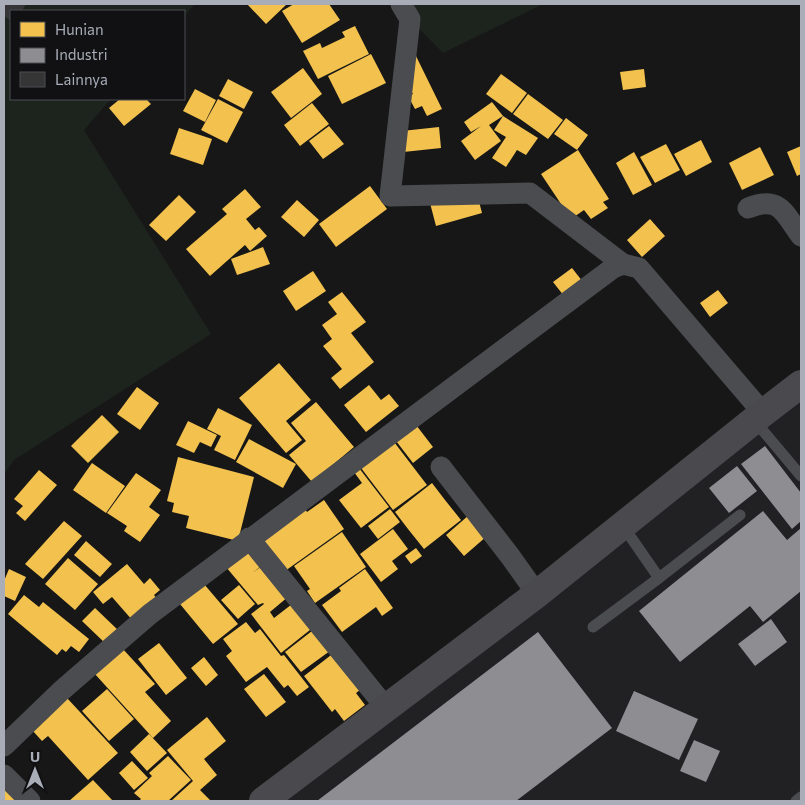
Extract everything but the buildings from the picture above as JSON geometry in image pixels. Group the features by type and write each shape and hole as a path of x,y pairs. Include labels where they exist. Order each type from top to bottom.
{"street":[{"path":"401,4 410,19 390,196 530,193 623,264 639,268 759,416"},
{"path":"748,208 760,203 770,202 780,207 801,236"},
{"path":"4,746 61,691 150,614 613,268 623,264"},
{"path":"263,801 537,594 801,384"},
{"path":"441,467 537,594"},
{"path":"250,538 387,709"},
{"path":"4,775 30,801"}],"lane":[{"path":"759,416 801,476"},
{"path":"593,627 740,515"},
{"path":"622,526 659,578"},
{"path":"796,801 801,798"}],"shaded area":[{"path":"4,4 195,4 185,15 185,10 10,10 10,100 110,100 84,130 211,334 14,460 4,474"},
{"path":"395,4 543,4 443,53"},
{"path":"801,385 801,801 262,801"}]}
